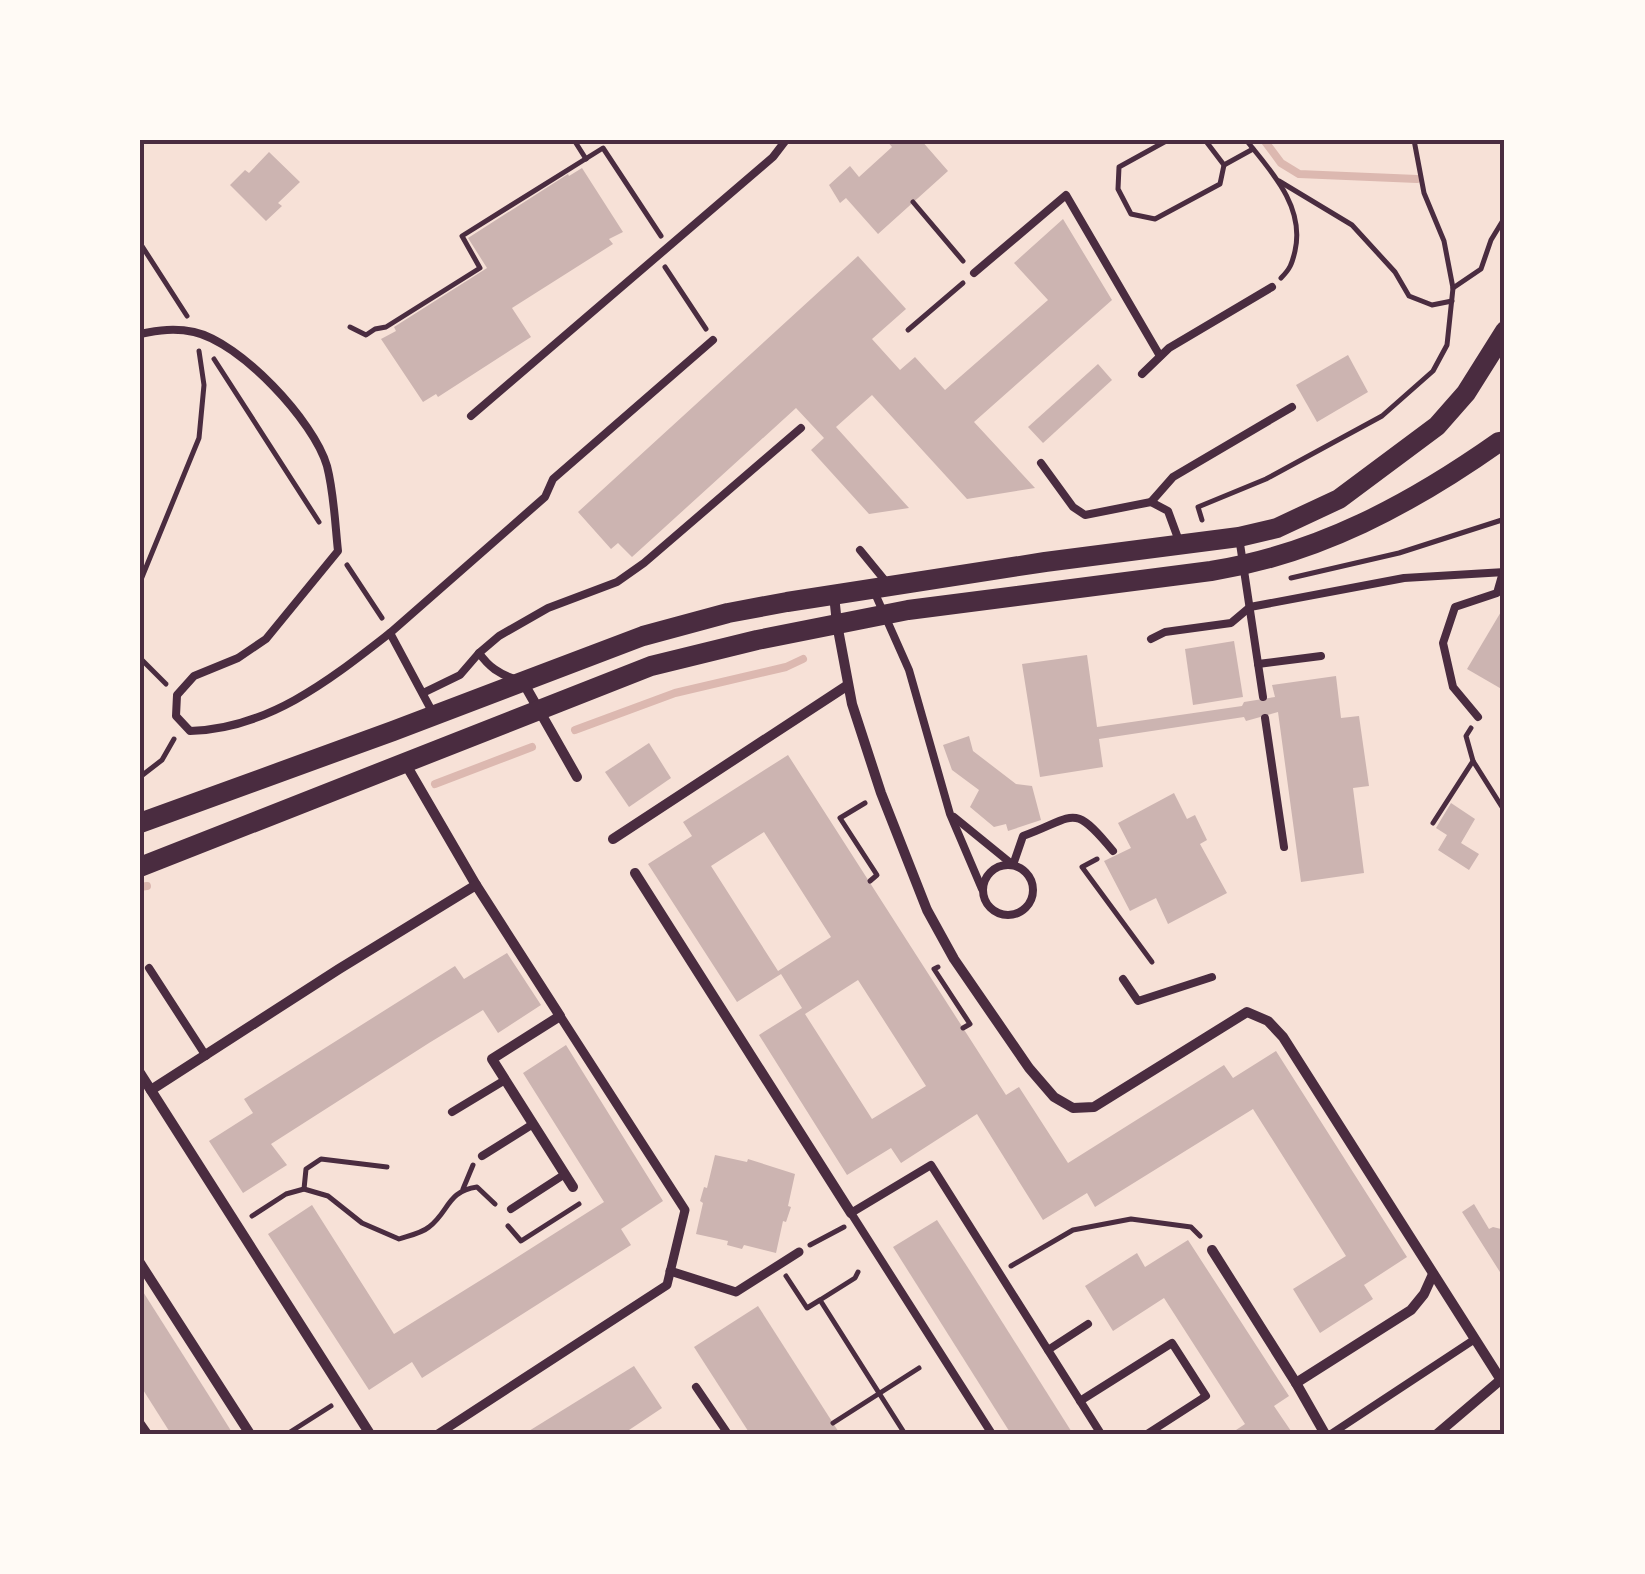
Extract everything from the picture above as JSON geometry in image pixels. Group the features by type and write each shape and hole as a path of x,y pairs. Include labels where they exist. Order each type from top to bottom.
{"main road":[{"path":"140,822 643,636 728,613 1045,562 1239,537 1277,528 1339,499 1436,426 1466,393 1505,331"},
{"path":"140,867 651,666 885,614 1244,566 1288,555 1396,508 1505,441"}],"street":[{"path":"834,595 848,685 881,793 927,910 954,958 1029,1068 1054,1097 1073,1108 1094,1107 1248,1012 1268,1021 1503,1378 1437,1434"},
{"path":"522,681 577,777"},
{"path":"614,839 848,685"},
{"path":"405,763 476,885 685,1210 667,1285 438,1434"},
{"path":"634,873 854,1218"},
{"path":"151,1090 476,885"},
{"path":"560,1016 492,1060 573,1187"},
{"path":"140,1073 370,1434"},
{"path":"1212,1250 1328,1434"},
{"path":"670,1271 736,1292 799,1252"},
{"path":"140,1263 250,1434"},
{"path":"1296,1382 1411,1310 1424,1294 1432,1274"},
{"path":"140,1424 147,1434"}],"lane":[{"path":"471,416 774,157 786,140"},
{"path":"974,273 1066,195 1160,356"},
{"path":"1142,374 1169,348 1272,287"},
{"path":"140,334 165,328 197,333 229,348 274,386 306,427 326,463 334,512 338,551 266,639 238,658 194,676 177,694 176,716 190,731 246,723 285,706 390,633 545,497 553,478 713,340"},
{"path":"1151,502 1173,476 1292,408"},
{"path":"423,693 460,675 499,636 548,608 616,582 801,428"},
{"path":"1040,464 1073,507 1085,514 1151,502 1168,511 1184,545"},
{"path":"1239,537 1263,697"},
{"path":"860,550 881,587 885,614 908,670 950,814 984,898 994,912 1011,915 1025,909 1033,887 1026,873 950,814"},
{"path":"1151,639 1165,632 1231,623 1250,607 1404,578 1504,572 1497,593 1455,607 1444,643 1453,687 1478,717"},
{"path":"390,633 434,715"},
{"path":"479,653 500,674 522,681"},
{"path":"1258,664 1320,656"},
{"path":"1266,718 1284,847"},
{"path":"1012,865 1023,836 1069,817 1081,818 1093,826 1114,851"},
{"path":"982,889 988,873 1012,865"},
{"path":"148,968 206,1056"},
{"path":"1122,979 1138,1001 1212,977"},
{"path":"452,1112 505,1080"},
{"path":"482,1156 533,1124"},
{"path":"992,1434 854,1218 931,1165 1101,1434"},
{"path":"512,1209 565,1174"},
{"path":"1048,1350 1088,1324"},
{"path":"1328,1434 1475,1340"},
{"path":"1080,1401 1172,1343 1206,1396 1146,1434"},
{"path":"696,1386 728,1434"}],"path":[{"path":"574,140 586,159"},
{"path":"1168,140 1118,167 1118,189 1131,214 1154,219 1220,184 1224,165 1205,140"},
{"path":"1246,140 1279,181 1293,210 1298,237 1291,268 1272,287"},
{"path":"1184,545 1194,530 1204,527 1198,506 1266,479 1382,416 1433,370 1447,346 1453,288 1444,242 1424,193 1414,140"},
{"path":"350,327 366,335 386,326 480,268 462,236 604,148 668,247"},
{"path":"1224,165 1253,149"},
{"path":"1279,181 1352,225 1396,272 1409,296 1432,305 1452,301"},
{"path":"913,202 959,256"},
{"path":"1453,288 1480,269 1505,217"},
{"path":"140,242 383,620 373,629"},
{"path":"657,256 713,340"},
{"path":"908,330 974,273"},
{"path":"140,582 199,438 204,384 197,333"},
{"path":"1433,370 1444,377"},
{"path":"1285,579 1399,554 1505,519"},
{"path":"140,658 177,694"},
{"path":"140,777 162,760 174,739 176,716"},
{"path":"1478,717 1466,736 1474,761 1502,807 1505,806"},
{"path":"1433,823 1474,761"},
{"path":"870,881 877,876 840,818 881,793"},
{"path":"1114,851 1082,867 1152,962"},
{"path":"934,969 970,1024 964,1028"},
{"path":"237,1226 286,1194 304,1190 328,1196 362,1223 399,1239 428,1229 463,1189 471,1167 482,1156"},
{"path":"304,1190 306,1170 321,1158 386,1168"},
{"path":"463,1189 477,1188 492,1198 512,1232 522,1241 582,1202 573,1187"},
{"path":"799,1252 854,1218"},
{"path":"999,1272 1073,1230 1131,1219 1191,1227 1212,1250"},
{"path":"778,1264 807,1308 855,1278 858,1272"},
{"path":"820,1300 905,1434"},
{"path":"833,1424 918,1368"},
{"path":"288,1434 346,1396"}],"building":[{"path":"886,140 921,140 948,171 878,234 846,198 840,203 829,185 850,166 859,177 892,147"},
{"path":"269,152 300,182 266,221 230,185 245,170 249,173"},
{"path":"582,168 623,232 609,239 613,244 512,308 531,337 438,397 436,394 423,402 381,339 487,268 468,238"},
{"path":"1063,219 1112,300 974,422 1035,488 967,499 872,395 836,427 909,508 869,514 811,450 824,438 796,408 632,557 618,543 611,549 578,512 858,256 906,309 872,339 900,370 915,357 945,390 1048,300 1014,263"},
{"path":"1348,355 1368,392 1317,422 1296,385"},
{"path":"1098,364 1112,380 1043,443 1028,427"},
{"path":"1505,605 1505,691 1467,669"},
{"path":"1234,641 1243,697 1193,705 1185,649"},
{"path":"1087,655 1097,727 1242,706 1244,702 1275,697 1272,685 1336,676 1341,718 1359,716 1369,786 1353,788 1364,873 1301,882 1278,712 1246,721 1244,717 1099,739 1103,767 1040,777 1022,664"},
{"path":"969,736 973,751 1016,784 1032,786 1041,820 1008,831 1006,824 994,827 970,807 979,790 952,770 943,745"},
{"path":"649,743 671,778 629,807 605,772"},
{"path":"788,755 1006,1095 1019,1087 1068,1163 1224,1065 1233,1078 1276,1051 1407,1257 1364,1285 1373,1299 1320,1333 1293,1289 1346,1256 1253,1109 1095,1207 1087,1193 1043,1220 977,1114 901,1163 891,1148 847,1175 759,1035 802,1008 781,974 737,1002 648,864 692,836 683,822","holes":["764,832 831,937 778,971 711,866","858,980 926,1086 872,1119 805,1014"]},
{"path":"1174,793 1187,819 1195,815 1207,840 1200,844 1227,893 1168,924 1156,898 1130,911 1104,861 1131,848 1118,823"},
{"path":"1451,803 1475,819 1461,843 1479,854 1469,870 1438,850 1447,835 1436,828"},
{"path":"507,953 541,1005 498,1033 483,1010 429,1043 271,1144 287,1165 243,1193 209,1141 253,1113 244,1099 455,966 464,979"},
{"path":"566,1045 663,1201 621,1229 631,1245 422,1378 412,1362 369,1390 268,1234 312,1205 394,1334 497,1270 604,1202 523,1073"},
{"path":"715,1155 747,1162 748,1159 795,1174 788,1206 791,1207 786,1222 783,1221 776,1253 744,1245 742,1249 727,1245 728,1241 696,1234 703,1203 700,1201"},
{"path":"1474,1204 1489,1229 1505,1230 1505,1280 1462,1212"},
{"path":"937,1220 1073,1434 1011,1434 893,1247"},
{"path":"1188,1240 1289,1396 1274,1406 1293,1434 1230,1434 1245,1424 1164,1298 1113,1331 1085,1286 1137,1253 1145,1267"},
{"path":"140,1287 233,1434 171,1434 140,1385"},
{"path":"758,1306 840,1434 750,1434 694,1347"},
{"path":"634,1366 662,1408 623,1434 524,1434"}],"waterway":[{"path":"1264,140 1281,163 1299,174 1417,179"},
{"path":"575,730 675,693 786,667 803,659"},
{"path":"435,784 532,747"},
{"path":"140,887 147,886"}]}
